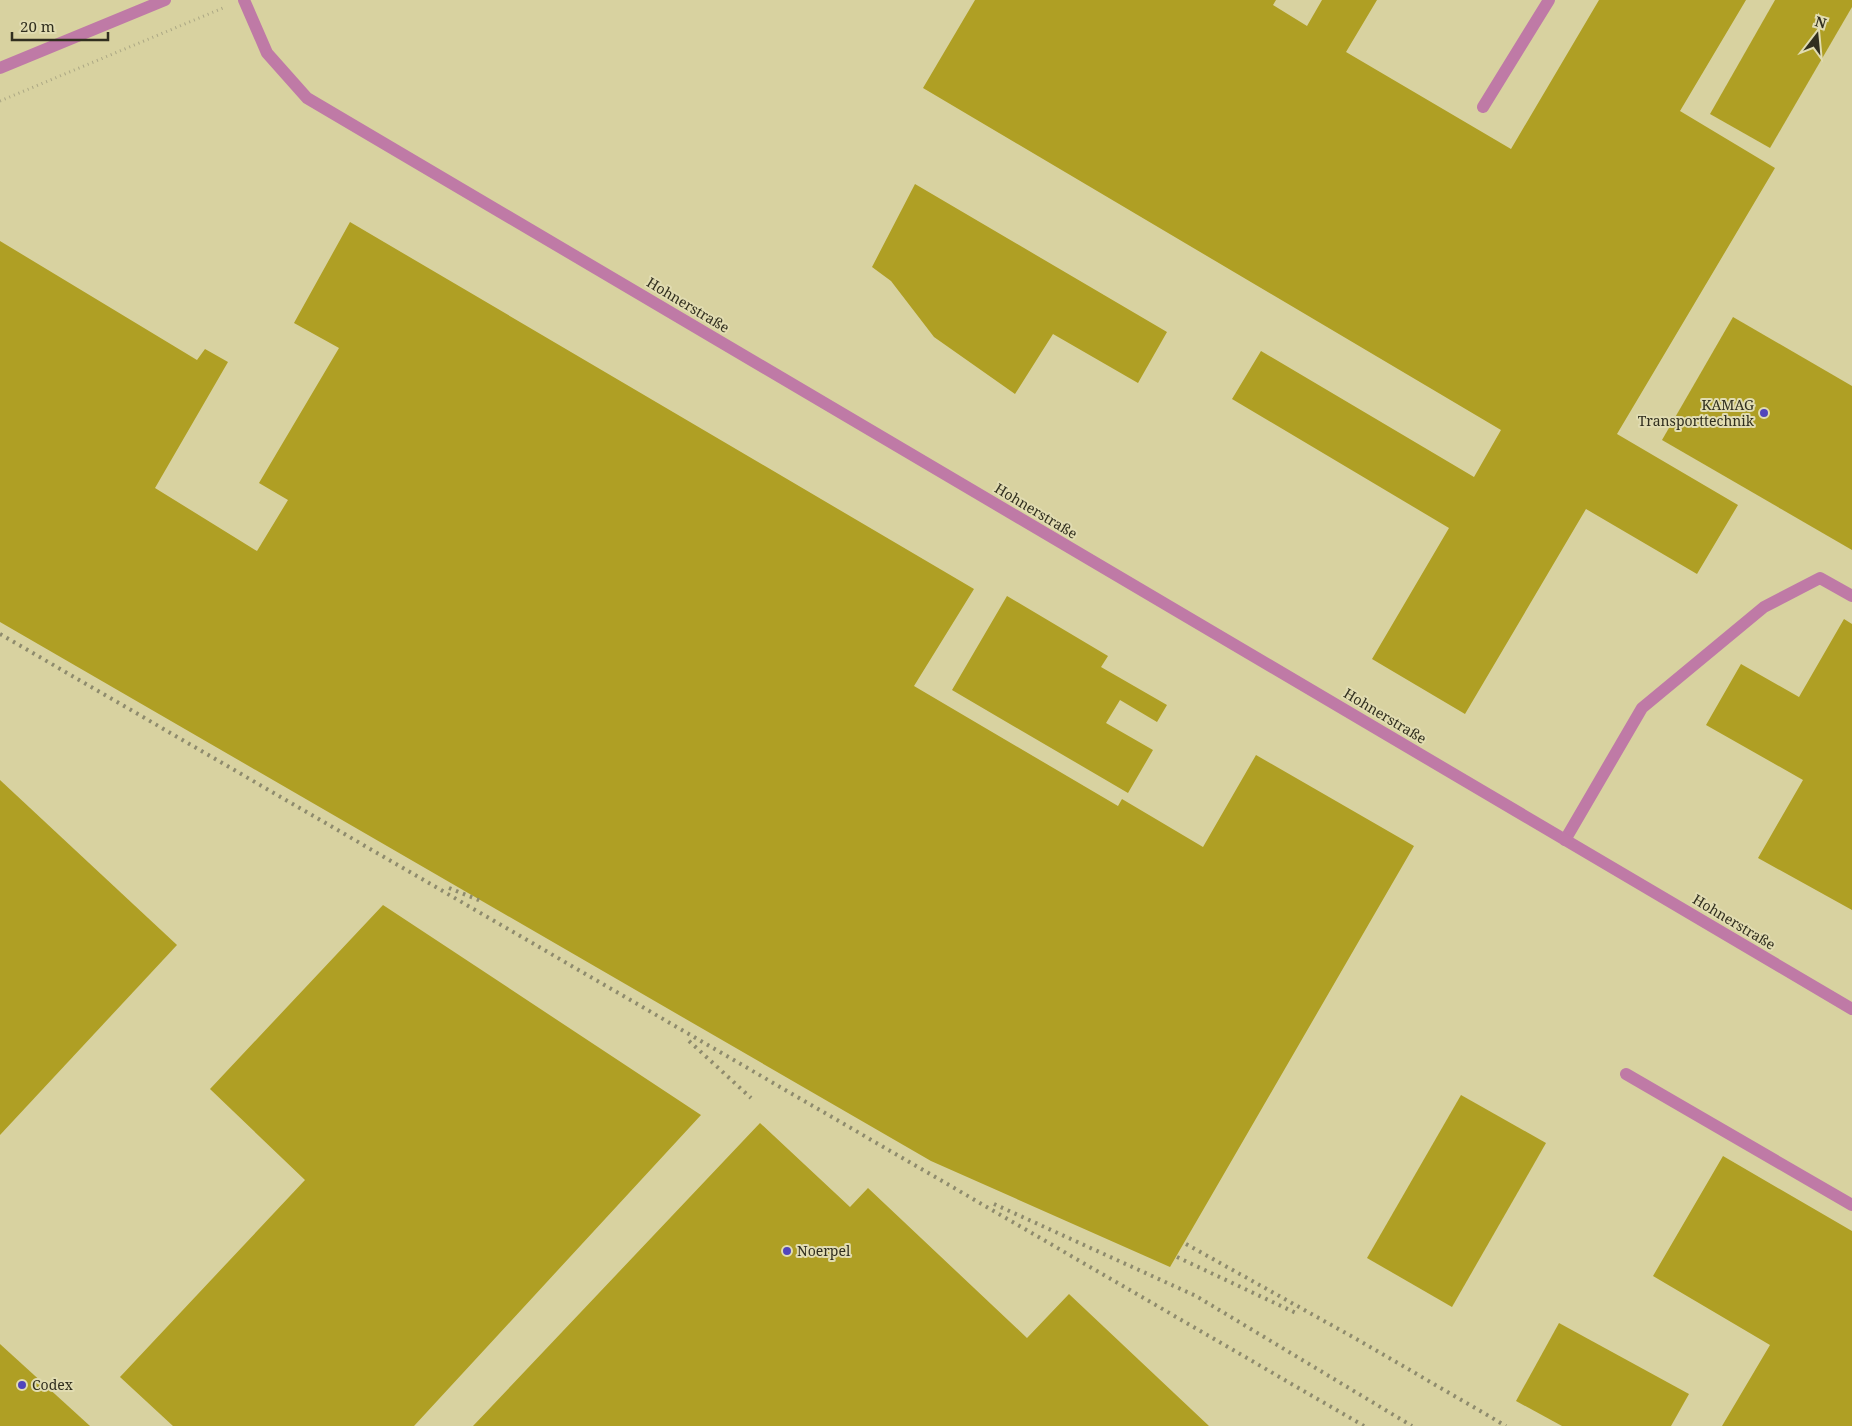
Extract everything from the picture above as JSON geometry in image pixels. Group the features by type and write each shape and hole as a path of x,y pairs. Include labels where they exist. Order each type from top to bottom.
{"street":[{"path":"0,68 165,0"},
{"name":"Hohnerstraße","path":"244,0 267,53 307,98 1852,1009"},
{"path":"1483,107 1549,0"},
{"path":"1565,840 1642,708 1764,607 1820,578 1852,596"},
{"path":"1626,1074 1852,1205"}],"path":[{"path":"0,101 224,8"}],"shaded area":[{"path":"0,0 1852,0 1852,1426 0,1426"}],"building":[{"path":"975,0 1276,0 1273,5 1307,26 1322,0 1377,0 1346,52 1511,149 1599,0 1746,0 1680,111 1775,168 1617,434 1738,505 1697,574 1586,509 1465,714 1372,659 1449,528 1232,399 1261,351 1474,477 1501,430 923,88"},
{"path":"1775,0 1852,0 1852,7 1770,148 1710,114"},
{"path":"915,184 1167,332 1138,383 1053,334 1015,394 934,337 891,281 872,267"},
{"path":"350,222 974,589 914,686 1118,806 1122,799 1203,847 1256,755 1414,846 1170,1267 931,1161 0,622 0,241 197,360 205,349 228,362 155,488 257,551 288,500 259,483 339,348 294,323"},
{"name":"KAMAG Transporttechnik","path":"1733,317 1852,386 1852,550 1662,440"},
{"path":"1007,596 1108,656 1101,667 1167,705 1157,722 1120,700 1106,723 1153,750 1128,793 952,690"},
{"path":"1844,619 1852,624 1852,910 1758,858 1803,780 1706,725 1741,664 1799,697"},
{"path":"0,780 177,945 0,1135"},
{"path":"383,905 701,1115 414,1426 173,1426 120,1377 305,1180 210,1089"},
{"path":"1461,1095 1546,1143 1452,1307 1367,1258"},
{"name":"Noerpel","path":"760,1123 850,1207 868,1188 1027,1338 1069,1294 1209,1426 473,1426"},
{"path":"1723,1156 1852,1231 1852,1426 1722,1426 1770,1345 1653,1276"},
{"path":"1559,1323 1689,1394 1671,1426 1562,1426 1516,1401"},
{"name":"Codex","path":"0,1344 90,1426 0,1426"}],"railway":[{"path":"0,634 1364,1426"},
{"path":"449,888 481,901"},
{"path":"689,1041 751,1098"},
{"path":"994,1204 1196,1296 1412,1426"},
{"path":"1186,1244 1360,1341 1506,1426"},
{"path":"1177,1257 1296,1313"}],"place":[{"name":"KAMAG Transporttechnik","path":"1764,413"},
{"name":"Noerpel","path":"787,1251"},
{"name":"Codex","path":"22,1385"}]}
